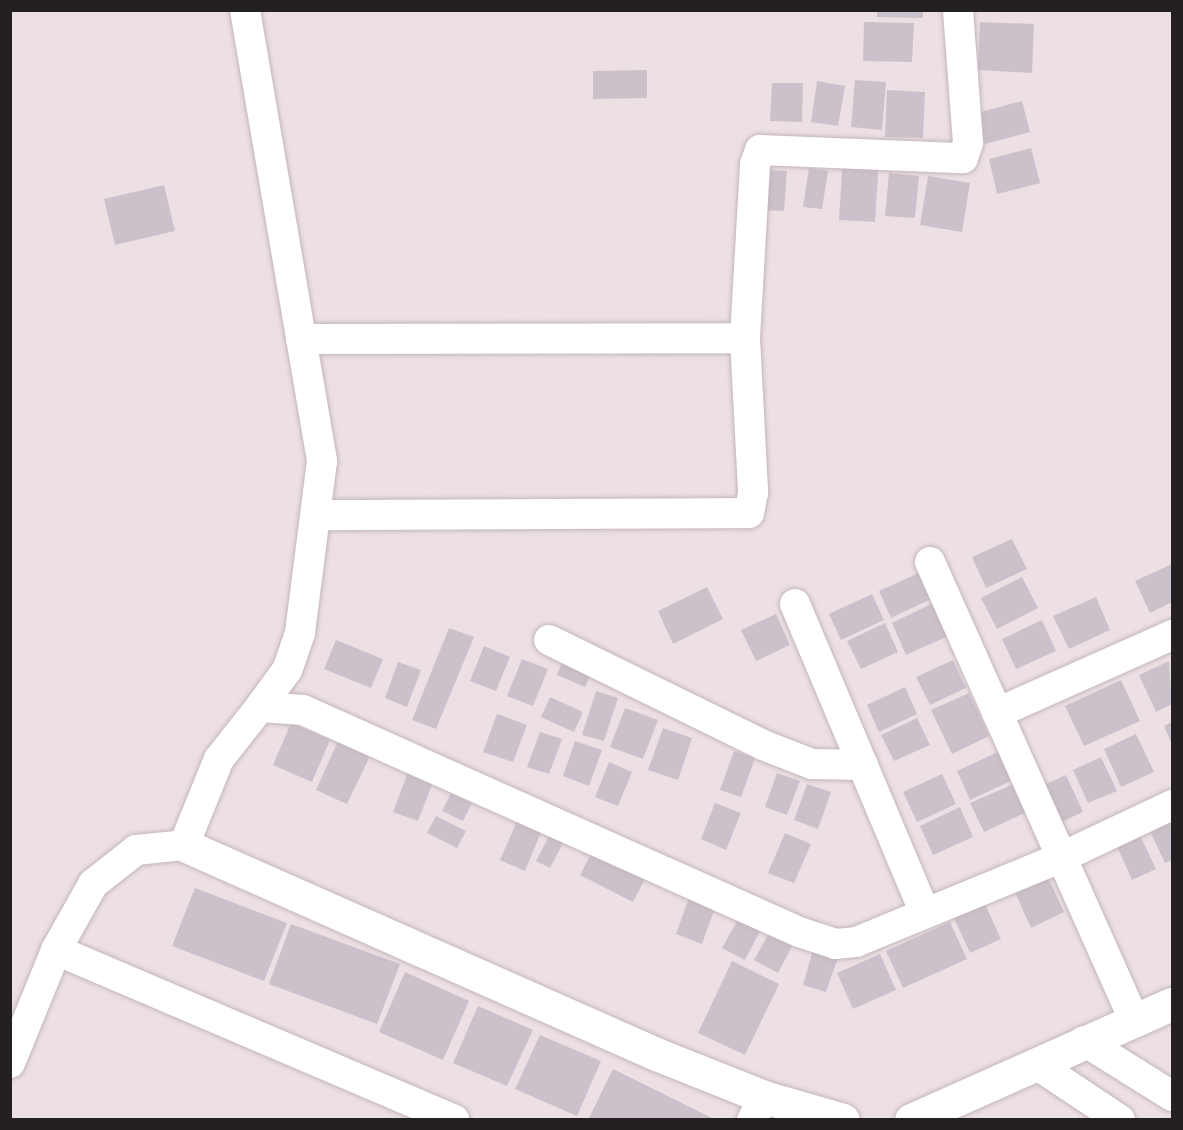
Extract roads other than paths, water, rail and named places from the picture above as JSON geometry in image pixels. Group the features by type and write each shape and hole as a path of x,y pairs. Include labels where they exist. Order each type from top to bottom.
{"street":[{"path":"184,845 219,759 287,670 300,633 322,461 245,10"},
{"path":"315,515 748,513 753,493 745,338 755,164 760,150 963,159 968,143 958,10"},
{"path":"301,339 745,338"},
{"path":"930,562 1135,1022"},
{"path":"795,604 925,913"},
{"path":"997,713 1173,635"},
{"path":"549,640 782,753 812,764 863,765"},
{"path":"260,707 303,710 799,932 835,944 856,942 1062,857 1173,805"},
{"path":"10,1063 56,950 93,884 136,850 184,845 656,1054 758,1108 843,1119"},
{"path":"56,950 454,1119"},
{"path":"911,1119 1036,1065 1083,1041 1135,1022 1173,1004"},
{"path":"1083,1041 1173,1096"},
{"path":"1036,1065 1120,1119"}]}
